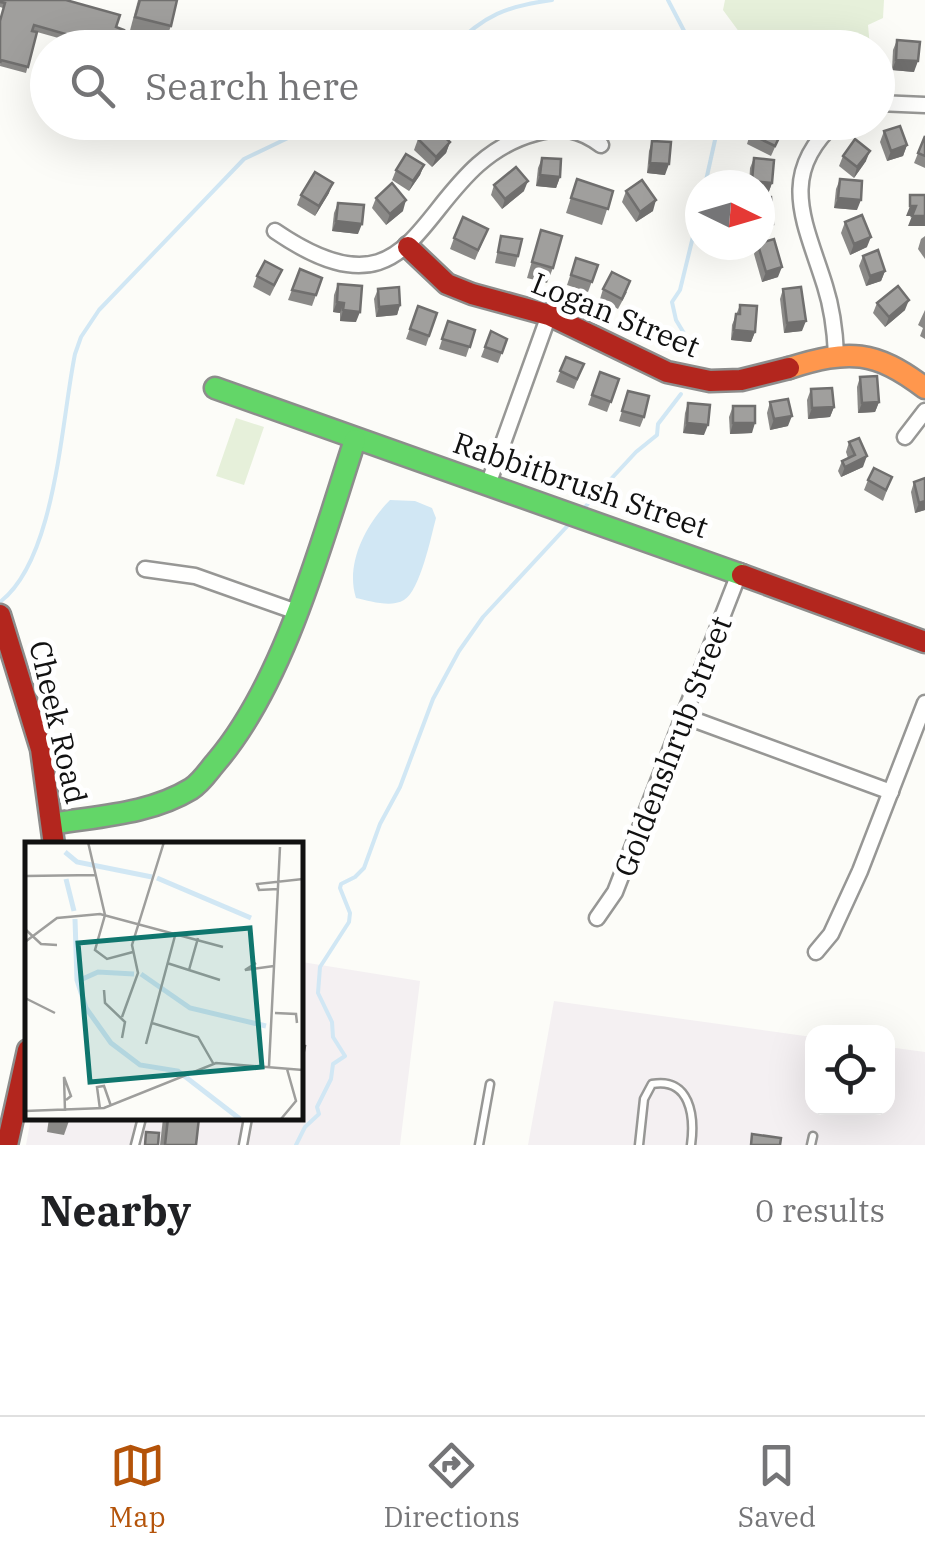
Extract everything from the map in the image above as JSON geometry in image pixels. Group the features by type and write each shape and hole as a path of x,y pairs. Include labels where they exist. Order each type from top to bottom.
{"street":[{"path":"895,103 925,104"},
{"path":"275,231 320,258 356,267 378,263 408,248 465,175 520,140"},
{"path":"593,140 600,145"},
{"path":"821,140 801,178 799,195 803,224 829,299 836,354"},
{"name":"Logan Street","path":"408,248 446,283 478,298 549,315 650,367 693,379 738,379 852,352 879,356 903,368 925,388"},
{"path":"489,482 549,315"},
{"name":"Rabbitbrush Street","path":"215,388 355,440 489,482 925,642"},
{"path":"905,437 925,412"},
{"path":"53,834 152,808 195,786 235,740 265,690 316,560 355,440"},
{"path":"145,568 195,576 294,611"},
{"name":"Goldenshrub Street","path":"597,918 615,892 740,572"},
{"name":"Cheek Road","path":"0,615 32,711 53,834"},
{"path":"816,952 831,934 925,703"},
{"path":"684,716 891,792"},
{"path":"8,1145 25,1067"}],"lane":[{"path":"639,1145 644,1099 652,1084 667,1081 674,1084 691,1108 691,1145"},
{"path":"479,1145 490,1084"},
{"path":"135,1145 141,1120"},
{"path":"243,1145 248,1120"}],"shaded area":[{"path":"302,962 420,981 400,1145 26,1145 31,1120 302,1120"},
{"path":"554,1001 805,1036 805,1115 895,1115 895,1048 925,1052 925,1145 528,1145"}],"green space":[{"path":"725,0 884,0 883,18 868,25 868,30 738,30 723,10"},
{"path":"236,418 264,427 244,485 216,476"}],"water":[{"path":"390,500 415,501 432,508 436,518 420,575 410,595 399,602 356,598 353,572 360,545"}],"building":[{"path":"66,0 120,15 116,27 124,30 52,30 34,25 30,30 28,67 1,60 0,63 0,21 5,3 0,2"},
{"path":"140,0 177,0 171,26 135,17"},
{"path":"897,40 920,42 918,61 896,60"},
{"path":"900,126 907,145 891,151 887,140 895,140 895,128"},
{"path":"925,136 925,156 918,153"},
{"path":"419,140 450,142 436,157"},
{"path":"854,140 870,151 857,167 843,156"},
{"path":"652,141 671,142 669,164 650,163"},
{"path":"406,154 424,165 413,181 396,170"},
{"path":"542,158 561,159 560,177 540,175"},
{"path":"754,158 774,160 773,170 753,170"},
{"path":"516,167 528,181 505,199 494,185"},
{"path":"315,172 333,183 319,206 301,195"},
{"path":"577,179 613,191 608,209 571,198"},
{"path":"840,179 862,181 861,200 838,198"},
{"path":"642,180 656,200 640,212 626,191"},
{"path":"392,183 406,200 390,214 376,198"},
{"path":"910,195 925,195 925,216 912,216 916,206 910,206"},
{"path":"338,203 364,205 362,224 336,221"},
{"path":"862,215 871,237 854,244 845,222"},
{"path":"463,217 488,229 478,250 454,238"},
{"path":"541,230 562,236 553,268 532,262"},
{"path":"501,236 522,239 518,256 498,252"},
{"path":"775,242 782,267 766,272 762,260 775,260"},
{"path":"878,250 885,271 870,276 863,256"},
{"path":"576,258 598,265 592,282 571,275"},
{"path":"265,261 282,270 274,285 257,276"},
{"path":"300,269 322,278 316,295 292,290"},
{"path":"612,272 630,281 622,299 603,289"},
{"path":"338,284 362,286 360,312 343,310 344,303 337,302"},
{"path":"898,286 909,300 889,317 877,303"},
{"path":"399,287 400,305 379,307 378,289"},
{"path":"801,287 806,321 787,323 783,289"},
{"path":"740,305 757,306 755,332 734,330"},
{"path":"418,306 437,313 429,336 410,329"},
{"path":"448,321 475,330 470,347 442,339"},
{"path":"491,331 507,339 502,353 485,347"},
{"path":"566,357 584,364 577,379 560,371"},
{"path":"600,372 619,379 611,402 592,395"},
{"path":"877,376 879,402 862,403 860,377"},
{"path":"832,388 834,407 812,408 811,389"},
{"path":"628,391 649,396 644,417 622,411"},
{"path":"788,399 792,416 774,419 770,402"},
{"path":"688,403 710,405 708,425 687,423"},
{"path":"733,406 755,406 755,423 733,423"},
{"path":"859,438 867,456 845,467 842,461 855,455 849,442"},
{"path":"874,468 892,477 886,490 868,480"},
{"path":"925,478 925,501 919,503 914,482"},
{"path":"168,1120 199,1120 196,1145 165,1145"},
{"path":"146,1132 159,1133 158,1145 145,1145"},
{"path":"752,1134 781,1138 780,1145 751,1145"}],"waterway":[{"path":"472,30 497,14 552,0"},
{"path":"668,0 684,30"},
{"path":"0,602 19,582 45,523 81,337 99,310 244,159 284,140"},
{"path":"708,170 715,140"},
{"path":"687,260 680,290 672,302 676,320 691,345 688,353"},
{"path":"585,507 657,435 658,424 681,394"},
{"path":"296,1145 305,1127 319,1114 317,1107 331,1079 333,1064 345,1056 333,1037 332,1022 318,993 320,967 349,922 341,884 364,868 433,699 459,651 483,617 572,521"}],"traffic: fast":[{"path":"215,388 742,575"},
{"path":"52,824 159,804 195,786 217,761 263,691 282,651 355,440"}],"traffic: slow":[{"path":"789,368 829,358 861,357 891,366 925,388"}],"traffic: jam":[{"path":"408,247 447,284 549,315 667,372 710,381 741,380 789,368"},
{"path":"742,575 925,642"},
{"path":"0,615 41,749 54,842"},
{"path":"7,1145 25,1064"}]}
